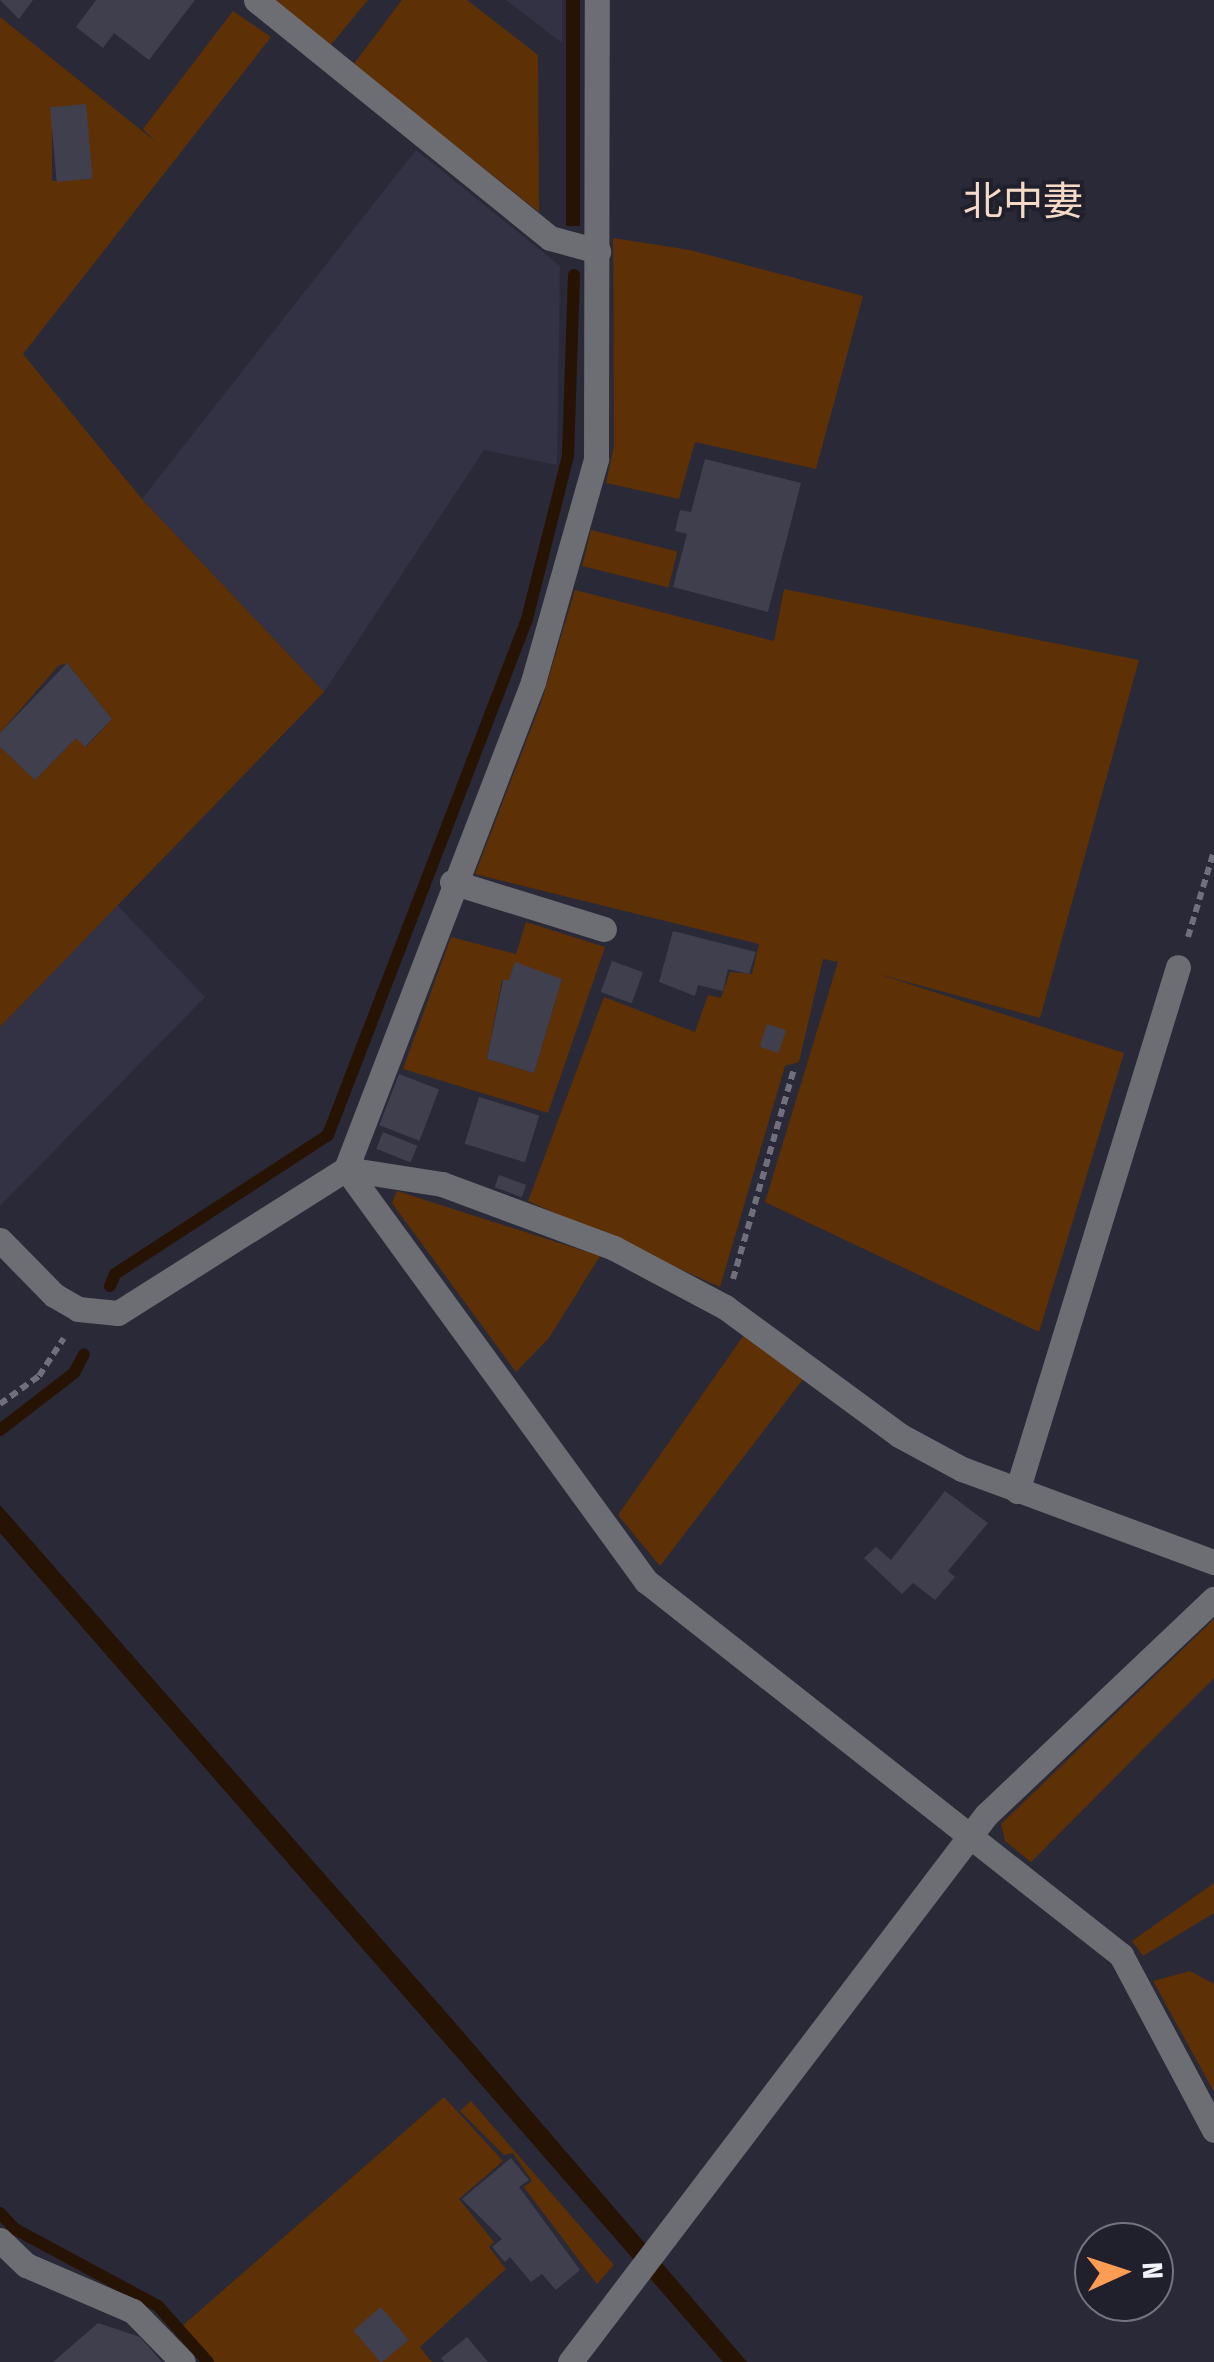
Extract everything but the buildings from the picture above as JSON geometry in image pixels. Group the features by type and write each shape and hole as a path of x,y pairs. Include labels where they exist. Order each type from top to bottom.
{"street":[{"path":"256,0 550,238 598,251"},
{"path":"0,1240 54,1295 78,1309 118,1313 346,1169 452,882 532,682 596,459 597,0"},
{"path":"452,882 604,930"},
{"path":"1017,1490 1178,967"},
{"path":"346,1169 442,1184 614,1248 724,1307 899,1435 1017,1490 1214,1562"},
{"path":"346,1169 646,1581 968,1840 1121,1955 1214,2130"},
{"path":"570,2362 968,1840 1121,1681 1214,1599"},
{"path":"0,2240 26,2265 133,2311 183,2362"}],"path":[{"path":"1178,967 1214,851"},
{"path":"724,1307 794,1069"},
{"path":"0,1404 39,1376 78,1309"}],"shaded area":[{"path":"271,0 368,0 329,47"},
{"path":"402,0 467,0 538,55 539,212 353,65"},
{"path":"506,0 562,0 562,43"},
{"path":"566,0 580,0 580,226 566,226"},
{"path":"233,11 271,37 23,354 142,499 324,692 0,1027 0,747 35,780 76,738 86,747 112,719 67,663 58,666 0,733 0,17 156,142 143,129","holes":["52,130 91,179 52,181"]},
{"path":"416,150 560,266 557,465 484,450 324,692 142,499"},
{"path":"613,238 690,250 863,296 816,469 695,442 679,499 606,483 614,446"},
{"path":"591,530 677,552 668,587 582,566"},
{"path":"784,589 1139,660 1040,1018 878,974 1124,1053 1039,1332 765,1202 838,962 823,959 799,1062 785,1066 720,1287 528,1201 604,997 695,1032 708,995 721,998 730,972 752,974 759,944 475,874 541,703 575,590 774,641"},
{"path":"117,905 205,997 0,1206 0,1027"},
{"path":"526,922 605,947 548,1113 403,1069 451,937 516,954","holes":["515,963 562,979 534,1073 487,1059 502,980 509,980"]},
{"path":"397,1191 600,1256 549,1338 516,1372 392,1203"},
{"path":"744,1335 804,1378 660,1566 618,1515"},
{"path":"0,1505 747,2362 723,2362 0,1533"},
{"path":"1214,1619 1214,1678 1031,1862 1005,1841 1001,1824"},
{"path":"1214,1883 1214,1913 1143,1956 1132,1941"},
{"path":"1190,1971 1214,1984 1214,2092 1153,1981"},
{"path":"444,2097 503,2161 459,2199 494,2242 489,2247 506,2269 420,2347 432,2362 211,2362 180,2328"},
{"path":"471,2101 614,2265 597,2284 524,2187 532,2181 513,2153 504,2155 460,2111"}],"waterway":[{"path":"110,1286 115,1274 328,1135 527,619 568,456 574,275"},
{"path":"0,1430 74,1373 84,1354"},
{"path":"0,2213 15,2229 158,2306 208,2362"}],"district":[{"name":"北中妻","path":"1023,202"}]}
